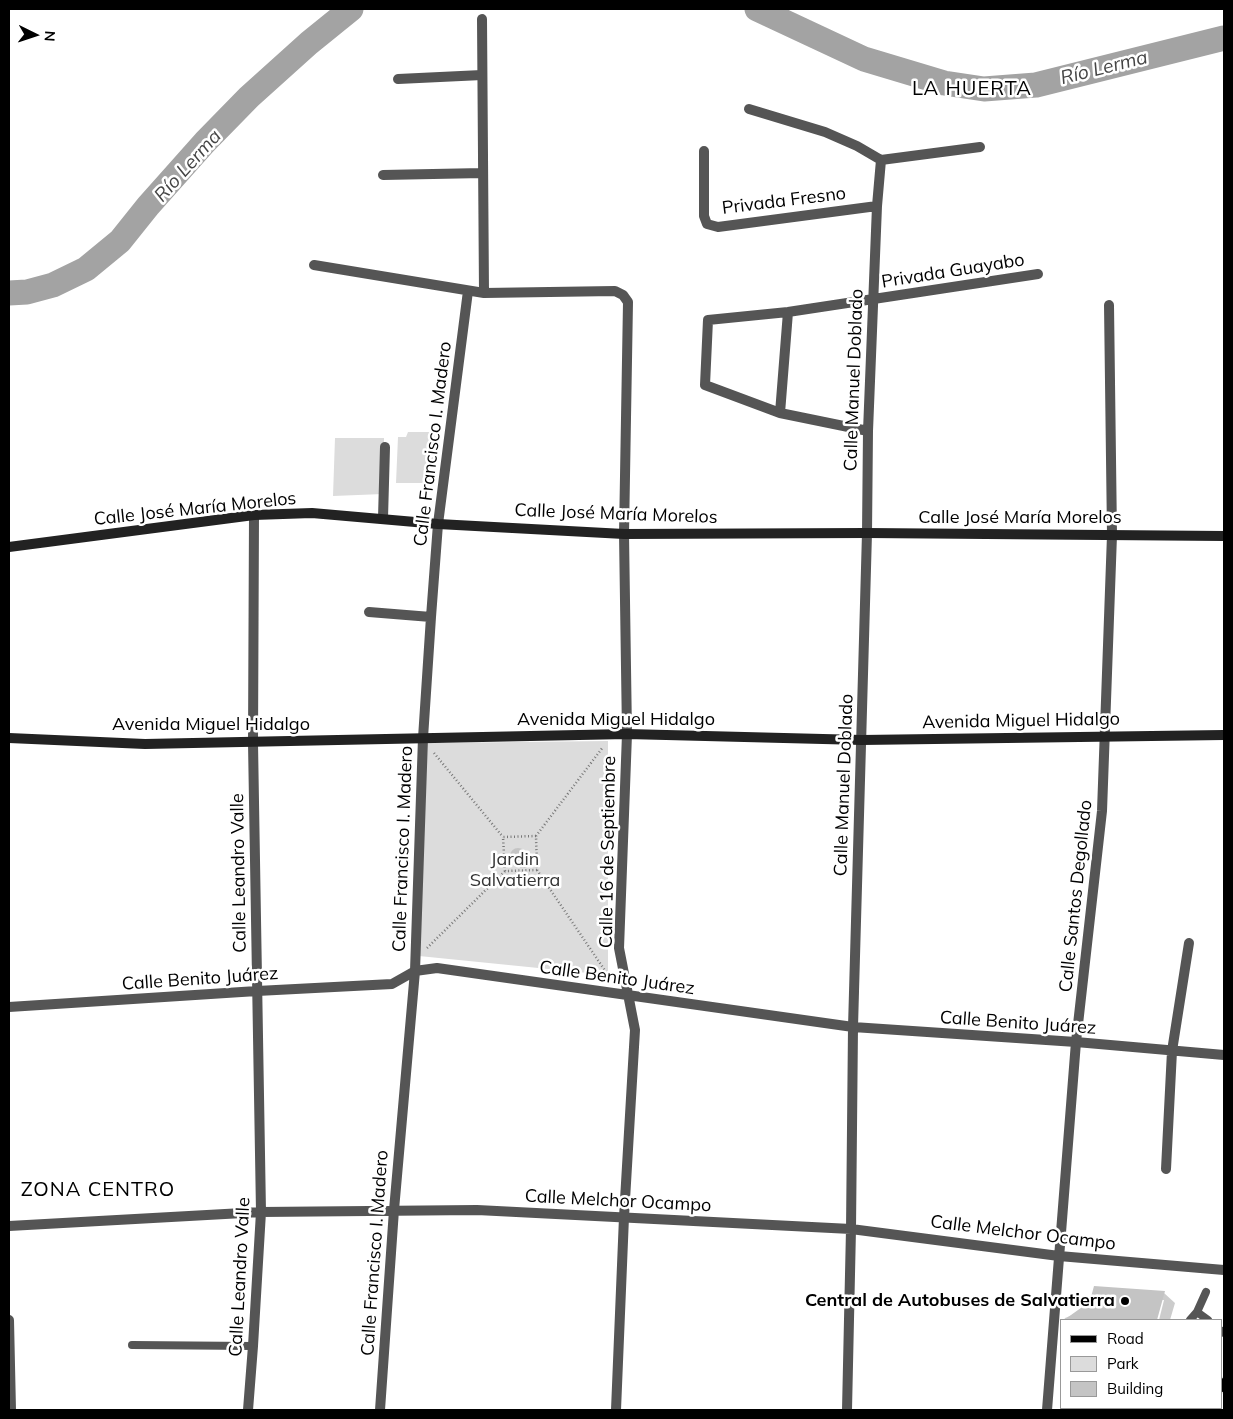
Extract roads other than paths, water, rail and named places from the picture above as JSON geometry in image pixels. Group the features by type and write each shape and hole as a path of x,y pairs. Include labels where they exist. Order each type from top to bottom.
{"street":[{"path":"314,265 484,293 482,19"},
{"path":"398,80 482,75"},
{"path":"749,108 825,132 857,146 881,160 980,147"},
{"name":"Privada Fresno","path":"704,151 704,216 707,224 718,227 877,206"},
{"name":"Calle Manuel Doblado","path":"847,1410 853,1027 862,740 868,431 877,206 881,160"},
{"path":"383,175 483,173"},
{"name":"Privada Guayabo","path":"780,414 704,385 708,320 788,312 1038,274"},
{"name":"Calle Francisco I. Madero","path":"380,1410 394,1210 415,971 423,738 438,524 468,291"},
{"name":"Calle 16 de Septiembre","path":"484,293 615,291 623,295 628,302 624,534 627,734 620,948 635,1030 624,1217 616,1410"},
{"name":"Calle Santos Degollado","path":"1047,1410 1076,1042 1102,810 1112,534 1109,306"},
{"path":"788,312 780,414 868,431"},
{"path":"383,518 385,447"},
{"name":"Calle José María Morelos","path":"9,547 254,515 312,513 438,524 624,534 867,533 1224,536"},
{"name":"Calle Leandro Valle","path":"248,1410 261,1212 253,743 254,515"},
{"path":"369,612 431,617"},
{"name":"Avenida Miguel Hidalgo","path":"9,738 145,744 627,734 862,740 1224,735"},
{"path":"1166,1169 1172,1051 1189,943"},
{"name":"Calle Benito Juárez","path":"9,1007 392,984 415,971 437,968 853,1027 1076,1042 1224,1055"},
{"name":"Calle Melchor Ocampo","path":"9,1226 261,1212 477,1210 851,1229 1059,1256 1224,1270"},
{"path":"9,1320 12,1410"}],"lane":[{"path":"1191,1319 1197,1312 1206,1292"},
{"path":"1197,1312 1207,1319"},
{"path":"132,1345 253,1346"}],"waterway":[{"name":"Río Lerma","path":"9,293 27,292 53,285 86,269 120,241 148,206 205,142 249,97 309,43 351,9"},
{"name":"Río Lerma","path":"757,9 864,59 944,83 984,89 1036,85 1224,38"}],"place":[{"name":"Central de Autobuses de Salvatierra","path":"1125,1301"}],"district":[{"name":"LA HUERTA","path":"972,89"},
{"name":"ZONA CENTRO","path":"98,1190"}],"park label":[{"name":"Jardin Salvatierra","path":"515,870"}]}
